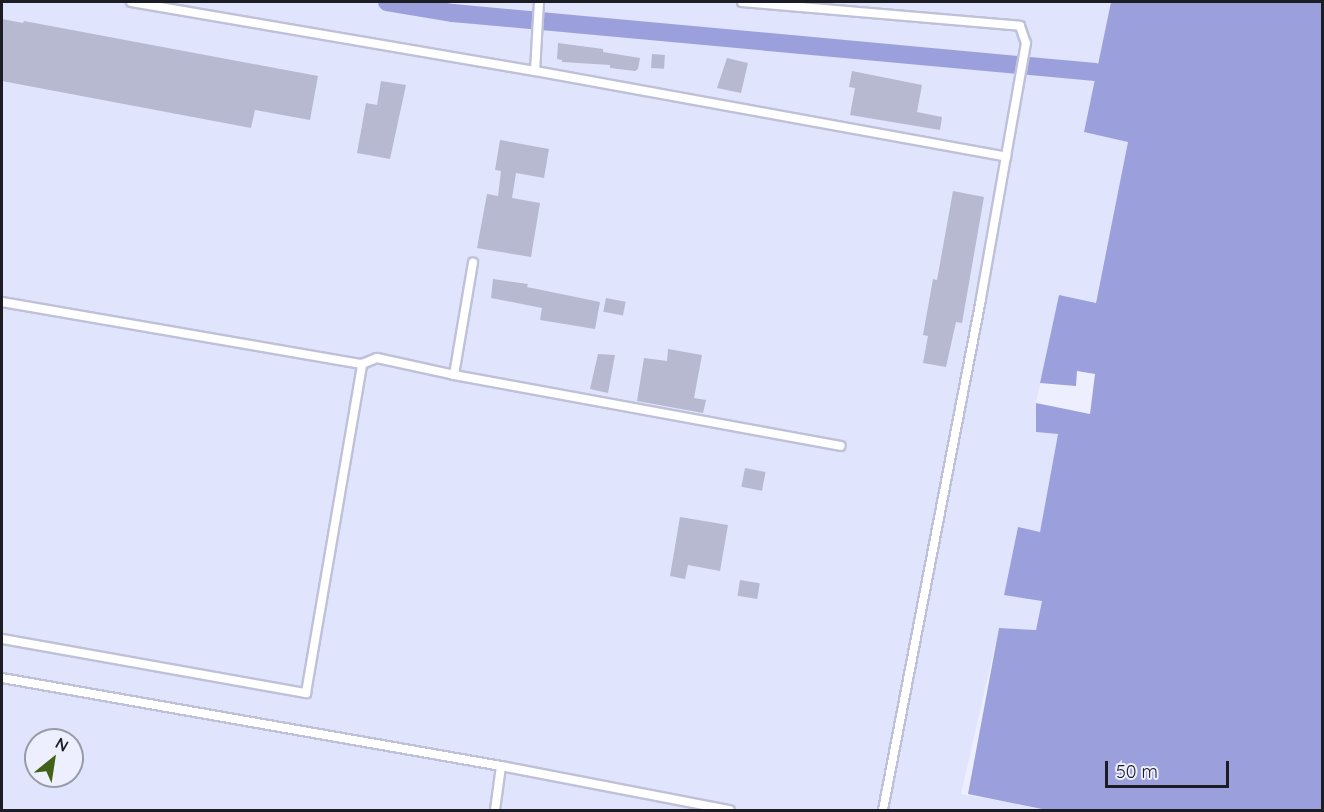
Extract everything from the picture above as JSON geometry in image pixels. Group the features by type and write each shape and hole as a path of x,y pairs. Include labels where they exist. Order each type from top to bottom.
{"lane":[{"path":"131,2 535,69 1006,157"},
{"path":"535,69 539,2"},
{"path":"742,2 1020,26 1026,42 884,810"},
{"path":"454,375 473,263"},
{"path":"2,302 362,364 377,358 454,375 841,446"},
{"path":"2,639 306,693 362,364"},
{"path":"2,678 501,766 730,810"},
{"path":"495,810 501,766"}],"shaded area":[{"path":"2,2 1111,2 1084,132 1129,142 1095,304 1059,296 1036,403 1036,432 1058,434 1040,533 1018,528 1004,594 1042,600 1036,630 999,628 961,794 1047,810 2,810"}],"water":[{"path":"1111,2 1322,2 1322,810 1047,810 968,794 999,628 1036,630 1042,601 1004,595 1018,527 1040,532 1058,434 1036,432 1036,403 1090,414 1095,374 1077,371 1076,386 1040,383 1059,295 1096,303 1128,142 1084,132"}],"building":[{"path":"2,19 23,23 24,21 318,76 310,120 255,110 251,128 2,81"},
{"path":"558,43 603,49 603,52 640,58 638,69 635,71 610,68 610,65 562,62 557,59"},
{"path":"652,54 665,55 664,69 651,68"},
{"path":"727,58 748,63 741,93 717,88"},
{"path":"852,71 922,85 917,112 942,117 940,130 850,115 855,88 849,87"},
{"path":"381,81 406,85 390,159 357,153 366,103 377,105"},
{"path":"500,140 549,149 544,178 516,173 512,198 540,203 531,257 477,248 487,194 498,196 501,171 495,170"},
{"path":"953,191 984,197 962,323 956,322 946,367 923,363 928,336 923,335 933,279 937,280"},
{"path":"493,279 528,284 527,287 600,302 595,329 540,320 542,308 491,298"},
{"path":"606,298 626,302 623,316 603,312"},
{"path":"668,349 702,355 694,398 706,400 703,413 637,401 644,358 667,361"},
{"path":"598,354 615,355 608,393 590,389"},
{"path":"745,468 766,472 762,491 741,487"},
{"path":"680,517 728,525 720,571 688,565 685,579 670,576"},
{"path":"740,580 760,583 757,599 737,596"}],"waterway":[{"path":"387,2 453,13 1095,72"}]}
